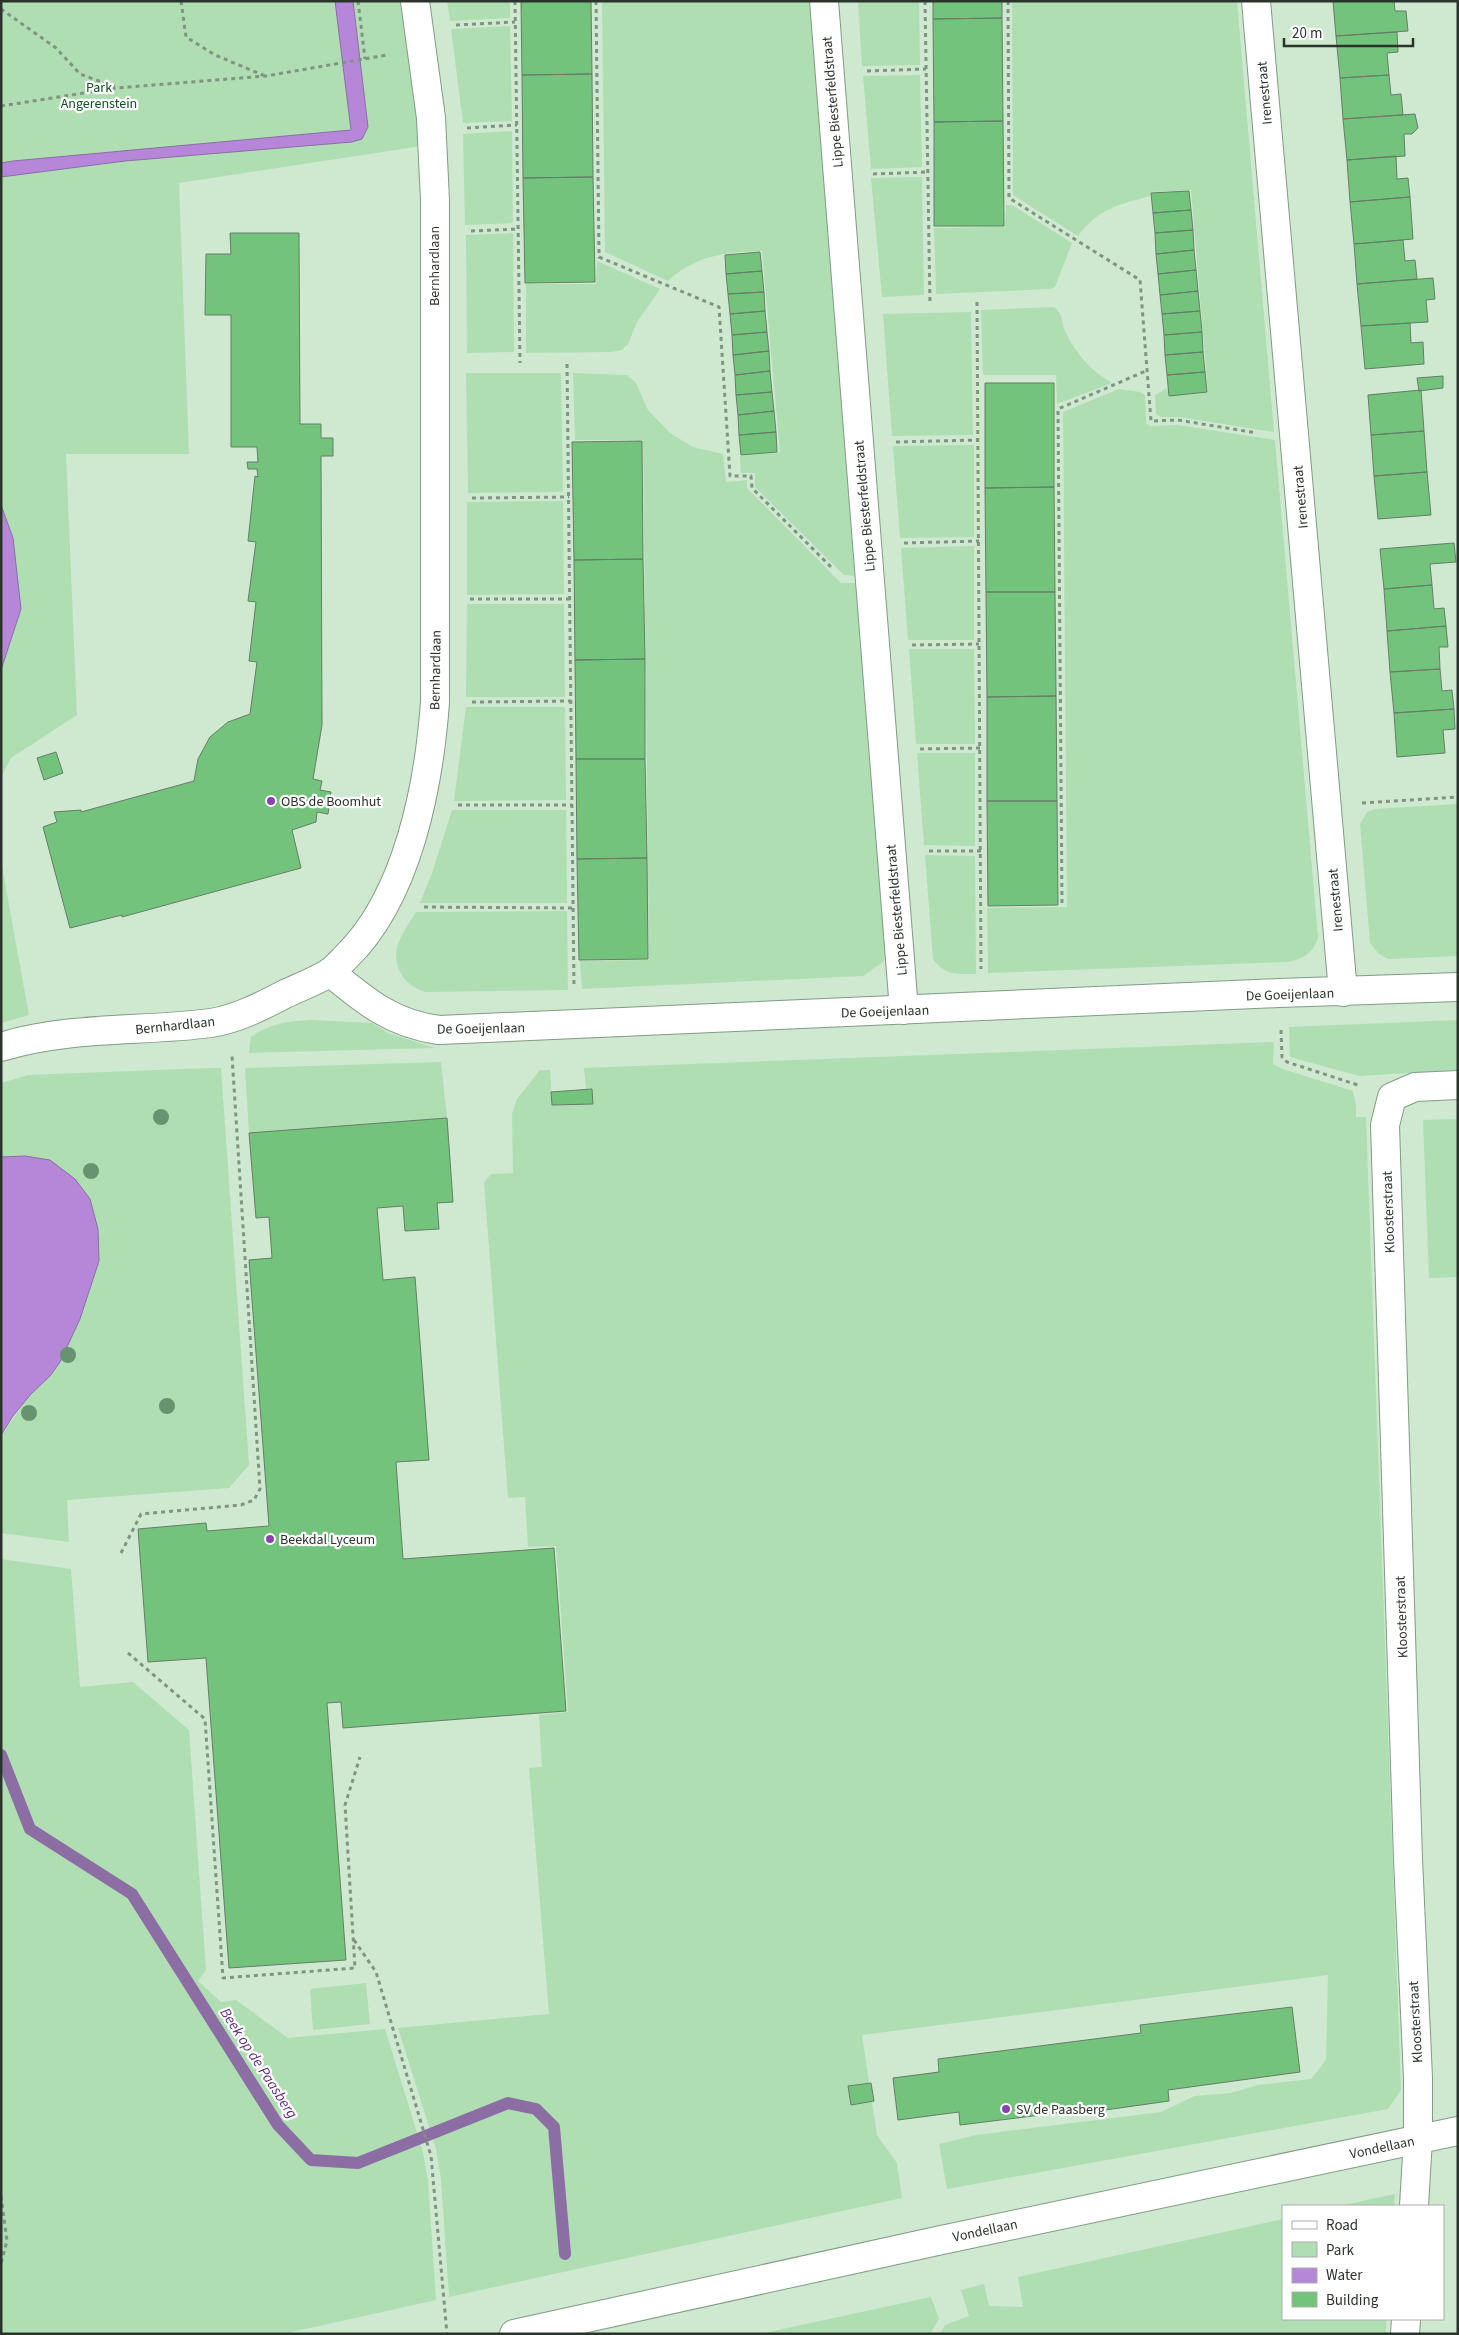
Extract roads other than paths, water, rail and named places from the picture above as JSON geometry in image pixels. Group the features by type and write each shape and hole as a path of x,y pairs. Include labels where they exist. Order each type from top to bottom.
{"street":[{"name":"Lippe Biesterfeldstraat","path":"824,1 904,1010"},
{"name":"Irenestraat","path":"1256,1 1343,992"},
{"name":"Bernhardlaan","path":"1,1047 44,1037 213,1022 249,1012 330,972 361,942 383,907 402,861 418,817 431,752 435,702 435,232 432,130 416,14"},
{"name":"De Goeijenlaan","path":"330,972 369,1004 399,1021 416,1027 439,1030 1458,987"},
{"name":"Kloosterstraat","path":"1414,2205 1418,2139 1385,1125 1392,1097 1415,1087 1458,1085"},
{"name":"Vondellaan","path":"514,2334 946,2239 1458,2130"},
{"path":"1405,2334 1406,2320"}],"water":[{"path":"335,1 353,1 368,127 362,139 352,142 125,161 1,177 1,163 13,161 351,130"},
{"path":"1,505 13,538 21,609 1,670"},
{"path":"25,1156 50,1160 75,1179 90,1199 98,1229 99,1261 80,1319 60,1362 50,1376 31,1394 13,1416 1,1435 1,1157"}],"waterway":[{"name":"Beek op de Paasberg","path":"1,1755 30,1829 132,1894 278,2125 311,2160 358,2163 508,2103 536,2109 554,2127 565,2254"}],"place":[{"name":"OBS de Boomhut","path":"271,801"},
{"name":"Beekdal Lyceum","path":"270,1539"},
{"name":"SV de Paasberg","path":"1006,2109"}],"park label":[{"name":"Park Angerenstein","path":"99,95"}]}
